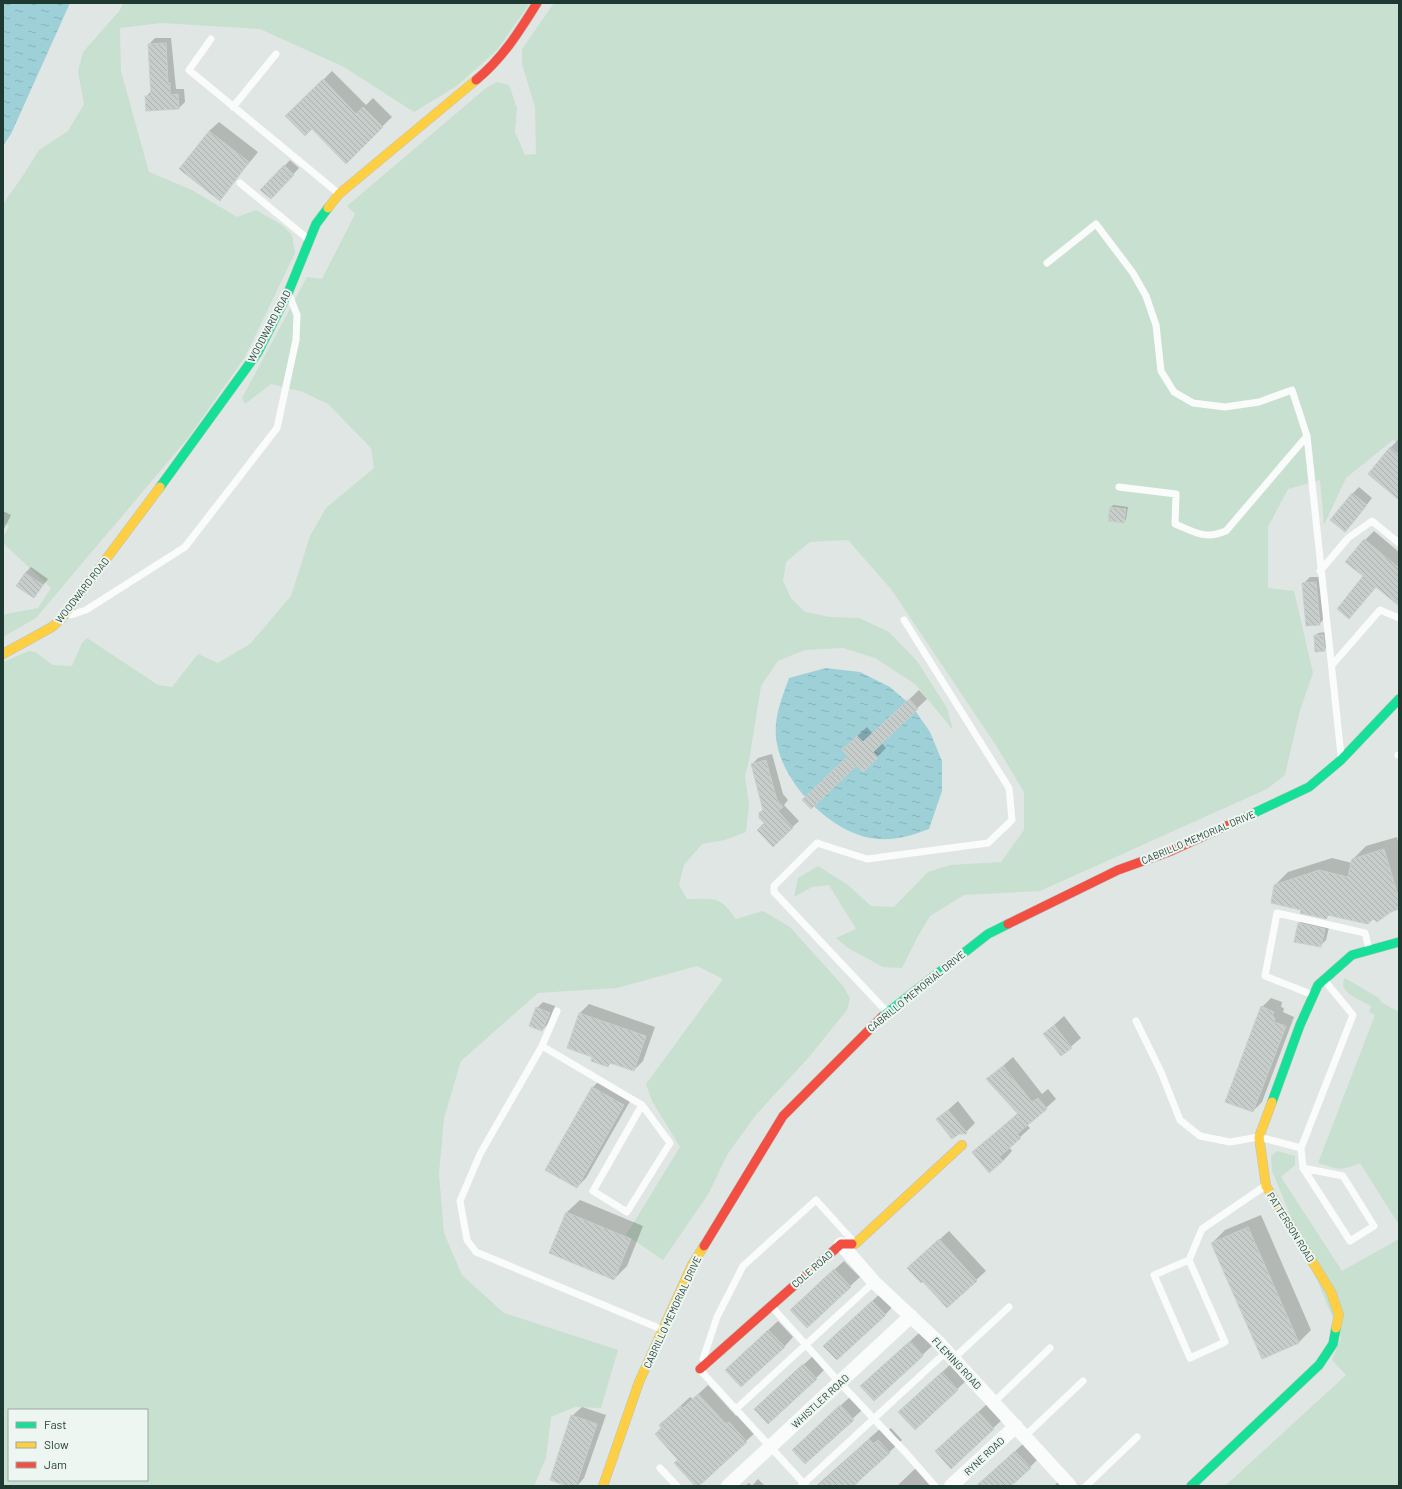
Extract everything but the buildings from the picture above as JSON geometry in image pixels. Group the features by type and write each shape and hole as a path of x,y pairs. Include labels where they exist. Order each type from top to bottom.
{"street":[{"name":"WOODWARD ROAD","path":"3,654 52,627 62,618 211,419 253,358 288,293 316,224 339,194 492,67 514,40 537,3"},
{"name":"CABRILLO MEMORIAL DRIVE","path":"603,1486 639,1382 692,1265 783,1116 874,1022 988,934 1118,870 1171,851 1309,787 1341,760 1399,699"},
{"name":"PATTERSON ROAD","path":"1191,1486 1319,1365 1332,1344 1339,1315 1331,1292 1266,1186 1259,1137 1300,1025 1318,985 1352,955 1399,942"},
{"path":"856,1244 962,1146"},
{"name":"COLE ROAD","path":"700,1369 770,1305 841,1244 856,1244"},
{"name":"FLEMING ROAD","path":"841,1244 874,1282 950,1355 1070,1486"},
{"name":"WHISTLER ROAD","path":"728,1486 911,1316"},
{"name":"RYNE ROAD","path":"952,1486 1021,1431"}],"lane":[{"path":"210,39 189,70 339,194"},
{"path":"233,107 276,54"},
{"path":"240,183 310,240"},
{"path":"1048,263 1096,224 1133,272 1146,296 1156,325 1162,371 1174,392 1193,403 1225,407 1259,402 1292,390 1307,436 1341,760"},
{"path":"62,618 86,610 185,547 277,428 296,340 297,315 288,293"},
{"path":"1119,487 1176,494 1175,524 1203,535 1214,536 1226,532 1307,436"},
{"path":"1320,571 1348,538 1372,521 1399,543"},
{"path":"1332,665 1380,610 1399,618"},
{"path":"888,1012 774,892 774,886 816,843 868,859 988,843 1012,820 1009,788 904,620"},
{"path":"1313,995 1265,976 1277,913 1365,933 1369,950"},
{"path":"1303,1168 1343,1176 1374,1226 1350,1241 1303,1168 1301,1148 1353,1015 1324,980"},
{"path":"557,1011 542,1046 480,1154 460,1201 468,1240 476,1252 663,1330"},
{"path":"1136,1022 1160,1072 1180,1120 1200,1136 1230,1142 1259,1137 1301,1148"},
{"path":"542,1046 642,1105 670,1143 626,1212 593,1191 642,1105"},
{"path":"1189,1260 1225,1342 1190,1358 1154,1275 1189,1260 1202,1229 1266,1186"},
{"path":"856,1244 816,1200 743,1266 717,1317 700,1369 804,1485 874,1419 1009,1308"},
{"path":"736,1409 874,1282"},
{"path":"770,1305 840,1383 907,1454 934,1486"},
{"path":"994,1402 1050,1348"},
{"path":"1021,1431 1082,1381"},
{"path":"1086,1486 1137,1437"},
{"path":"660,1468 677,1486"}],"green space":[{"path":"123,3 530,3 497,50 457,86 414,112 344,67 260,29 161,23 120,28 121,71 149,172 192,190 237,217 256,210 282,225 292,235 295,253 245,357 188,438 36,618 3,637 3,616 6,614 38,608 51,588 3,543 3,537 9,526 3,522 3,204 39,150 68,131 84,104 78,72 83,52 120,10"},
{"path":"554,3 1399,3 1399,443 1393,440 1346,478 1324,525 1320,480 1288,489 1268,527 1268,588 1294,591 1313,673 1300,710 1285,775 1267,789 1040,891 964,895 930,916 902,968 883,967 848,948 836,938 856,929 829,885 812,887 794,897 798,878 818,866 848,885 871,906 894,907 928,872 950,865 1001,862 1024,830 1024,792 997,747 891,589 848,540 810,542 786,562 783,581 791,598 805,612 830,617 859,618 889,632 917,661 947,708 953,730 915,684 875,658 843,648 805,650 778,661 761,686 749,761 745,776 749,805 746,832 725,840 702,844 684,865 679,885 687,899 716,900 725,906 736,919 763,911 790,927 844,987 850,999 847,1010 809,1057 755,1116 727,1155 709,1193 663,1260 626,1235 680,1147 652,1101 646,1084 723,979 697,966 617,988 538,993 461,1061 444,1118 439,1174 444,1233 462,1275 504,1313 618,1350 601,1408 575,1407 551,1417 546,1458 534,1486 3,1486 3,662 29,651 35,652 53,665 72,666 82,643 87,638 158,685 172,687 198,654 218,663 250,644 291,596 310,536 326,508 374,468 371,448 328,404 303,392 271,384 245,404 242,398 307,277 322,279 355,214 347,206 486,88 497,82 509,85 517,108 515,132 525,155 536,154 535,107 522,64 522,49"},
{"path":"1345,978 1399,1012 1399,1225 1360,1163 1348,1168 1339,1169 1318,1163 1375,1015 1369,1012 1371,1006 1351,995 1347,991 1343,983"},
{"path":"1277,1151 1295,1156 1295,1165 1281,1177 1342,1271 1399,1239 1399,1486 1225,1486 1346,1375 1332,1360 1341,1338 1272,1171 1271,1156"}],"water":[{"path":"3,3 70,3 11,134 3,146"},
{"path":"826,668 860,672 890,687 912,706 930,732 942,761 942,791 929,829 893,839 870,838 854,833 838,825 823,814 796,786 786,770 779,754 776,737 776,722 779,707 789,678"}],"traffic: fast":[{"path":"160,487 258,352 288,293 316,224 328,208"},
{"path":"1235,822 1309,787 1341,760 1399,699"},
{"path":"882,1017 988,934 1008,924"},
{"path":"1272,1102 1300,1025 1318,985 1352,955 1399,942"},
{"path":"1191,1486 1319,1365 1333,1344 1336,1328"}],"traffic: slow":[{"path":"328,208 339,194 476,80"},
{"path":"3,654 52,627 62,618 160,487"},
{"path":"1272,1102 1259,1137 1266,1186 1331,1292 1339,1315 1336,1328"},
{"path":"852,1244 855,1244 962,1145"},
{"path":"603,1486 639,1382 692,1265 704,1246"}],"traffic: jam":[{"path":"476,80 502,54 517,35 537,3"},
{"path":"1008,924 1118,870 1171,851 1235,822"},
{"path":"704,1246 783,1116 882,1017"},
{"path":"700,1369 841,1244 852,1244"}]}
